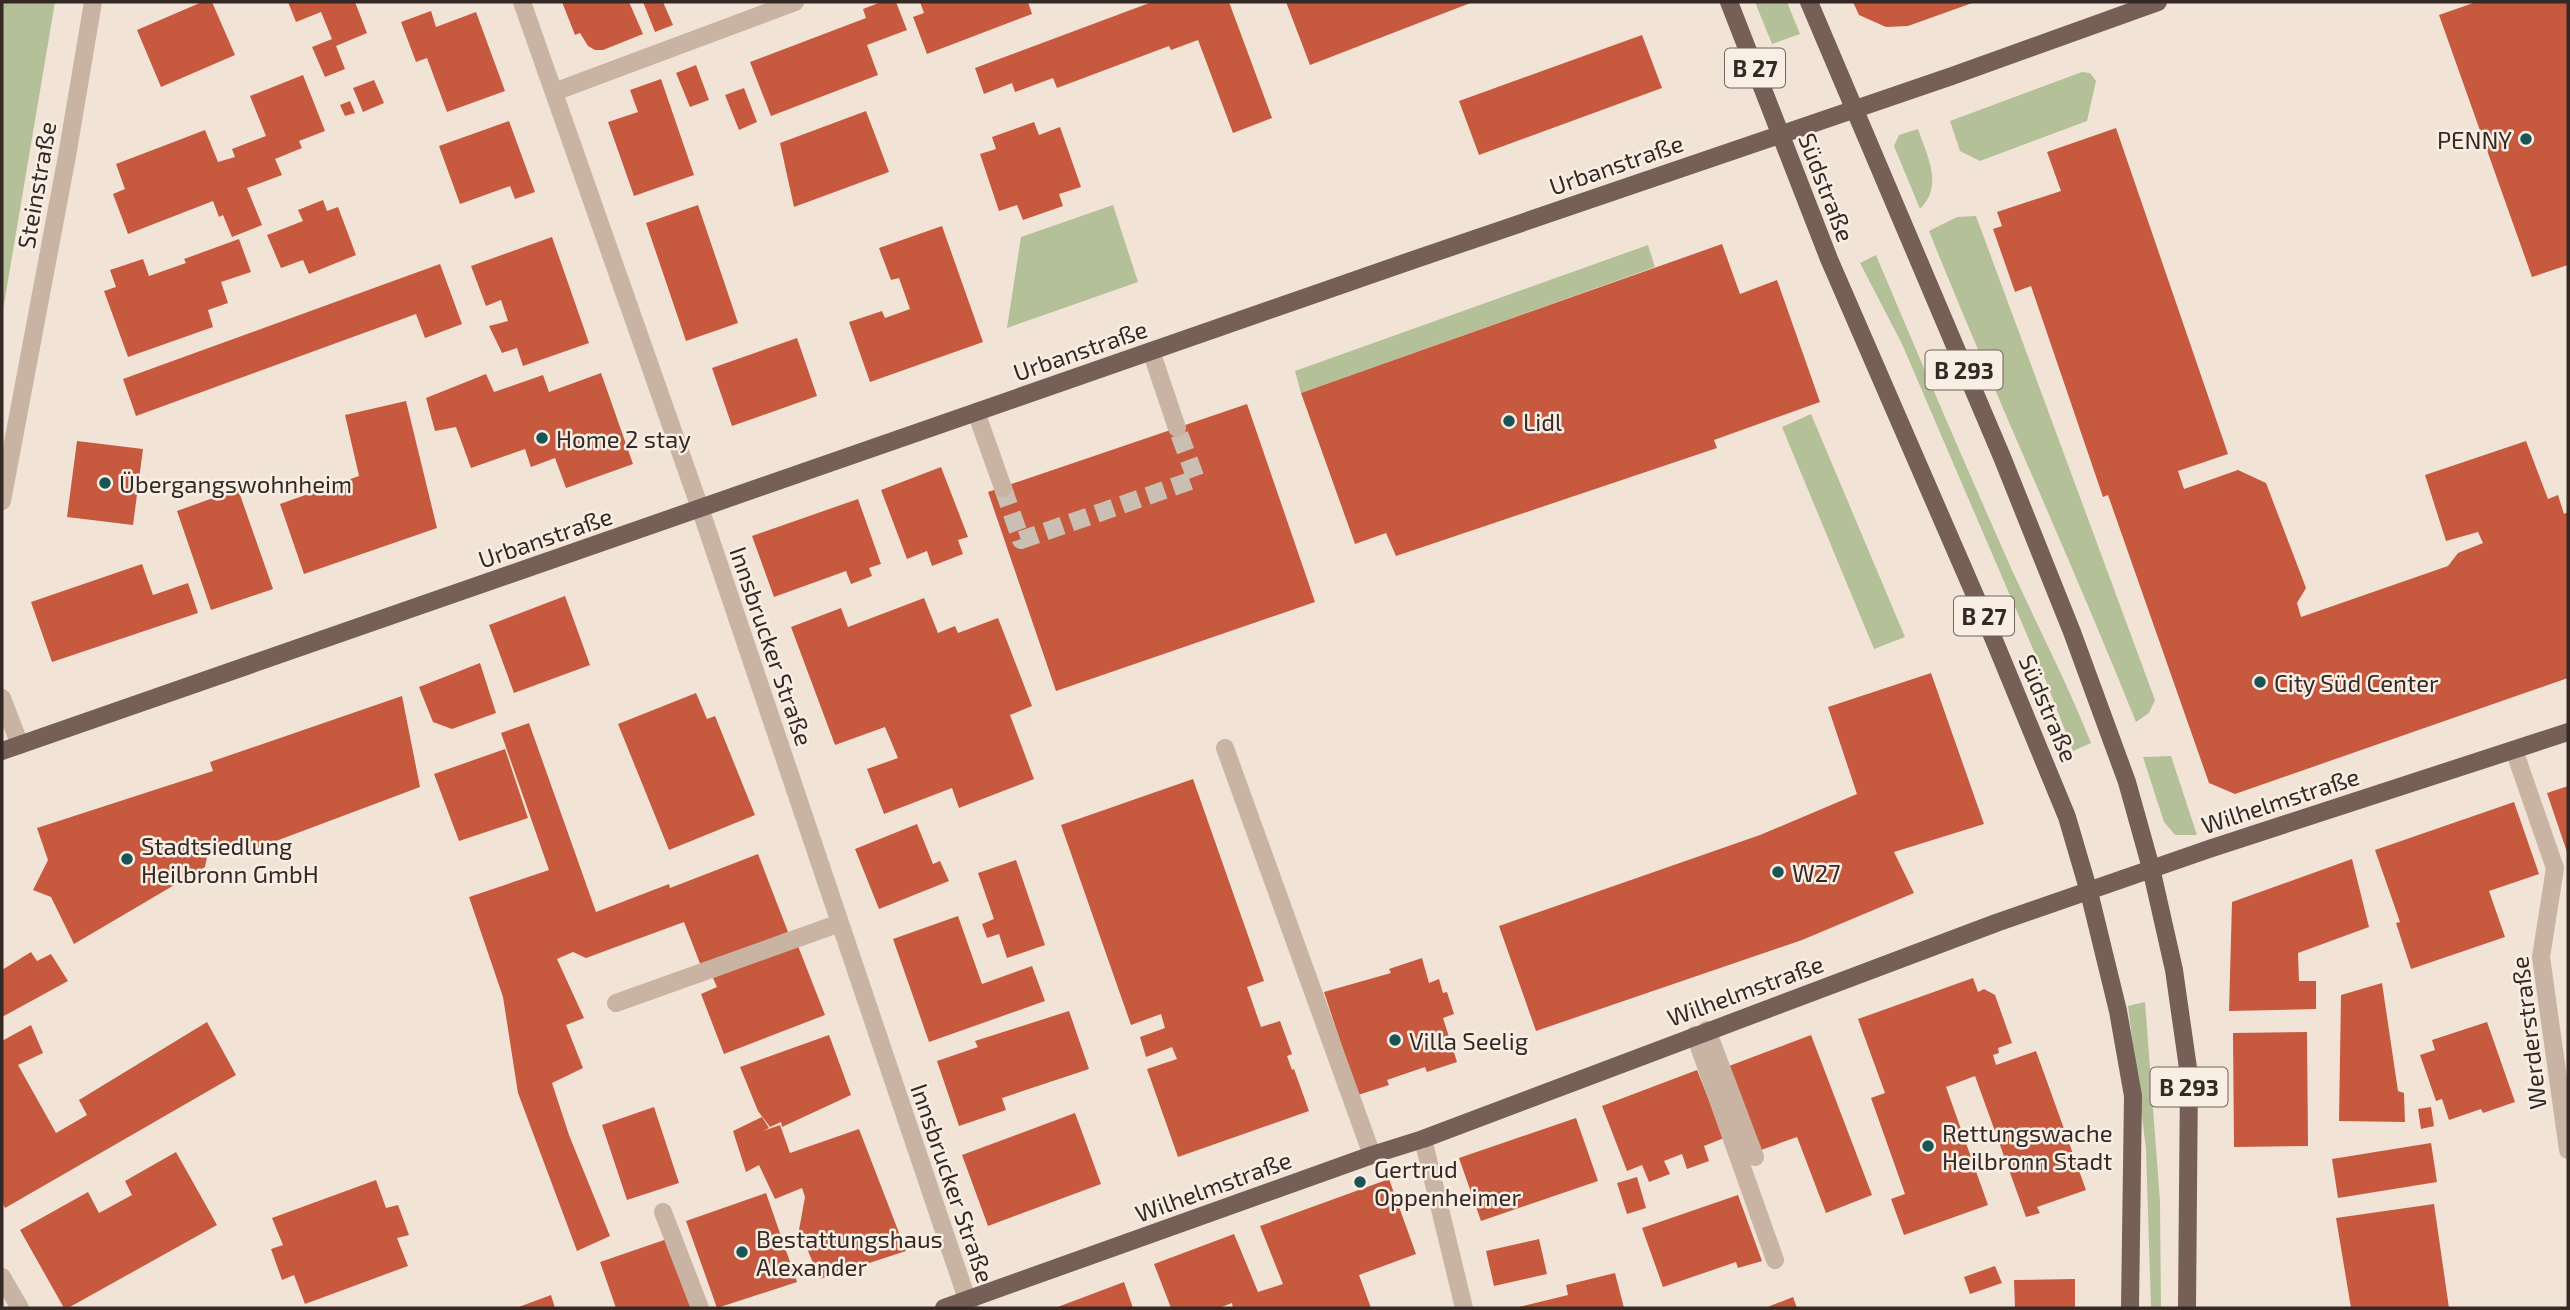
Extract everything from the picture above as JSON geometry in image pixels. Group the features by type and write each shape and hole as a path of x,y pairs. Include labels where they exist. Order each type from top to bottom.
{"main road":[{"name":"Südstraße","path":"1729,2 1834,271 2067,817 2119,1011 2133,1096 2130,1308"},
{"name":"Südstraße","path":"1809,2 2002,457 2072,632 2127,782 2151,868 2174,970 2189,1075 2187,1308"},
{"name":"Urbanstraße","path":"2,751 2158,2"},
{"name":"Wilhelmstraße","path":"944,1308 968,1304 1372,1155 1423,1139 1701,1032 2151,868 2568,732"}],"street":[{"name":"Steinstraße","path":"2,501 93,2"},
{"name":"Innsbrucker Straße","path":"522,2 700,508 968,1304"},
{"path":"554,92 795,2"},
{"path":"1151,351 1177,428"},
{"path":"976,412 1003,488"},
{"path":"2,698 20,745"},
{"path":"1225,748 1372,1155"},
{"name":"Werderstraße","path":"2514,750 2555,868 2541,957 2568,1150"},
{"path":"616,1003 840,923"},
{"path":"1701,1032 1755,1157"},
{"path":"1701,1032 1775,1259"},
{"path":"1423,1139 1464,1308"},
{"path":"663,1212 700,1308"},
{"path":"2,1278 20,1308"}],"green space":[{"path":"2,2 55,2 2,316"},
{"path":"1755,2 1787,2 1800,34 1772,44"},
{"path":"2082,72 2090,73 2096,81 2087,121 1980,161 1960,151 1950,121"},
{"path":"1918,129 1929,160 1932,180 1927,200 1920,209 1894,146 1899,135"},
{"path":"1113,205 1138,282 1007,328 1021,237"},
{"path":"1976,216 2155,700 2149,713 2136,722 1929,231 1957,217"},
{"path":"1648,245 1655,267 1301,393 1295,371"},
{"path":"1876,255 2011,568 2091,743 2073,751 2039,663 1902,344 1860,263"},
{"path":"1811,414 1905,637 1874,649 1782,427"},
{"path":"2171,756 2197,835 2175,835 2164,822 2143,757"},
{"path":"2145,1002 2160,1201 2161,1308 2151,1308 2146,1149 2128,1006"}],"building":[{"path":"202,2 212,2 235,55 161,87 137,30"},
{"path":"288,2 355,2 367,33 336,46 345,69 325,77 312,47 332,39 321,12 296,22"},
{"path":"562,2 629,2 643,34 603,50 595,50 588,46 580,33 575,35"},
{"path":"643,2 663,2 673,25 655,32"},
{"path":"881,2 896,2 907,30 867,45 878,75 771,116 750,62 866,18 863,9"},
{"path":"920,2 1028,2 1032,14 927,54 913,17 924,13"},
{"path":"1152,2 1229,2 1272,118 1233,133 1198,40 1171,50 1169,46 1057,88 1053,78 1015,92 1012,83 984,94 975,68"},
{"path":"1286,2 1473,2 1310,65"},
{"path":"1853,2 1975,2 1908,26 1886,27 1859,15"},
{"name":"PENNY","path":"2476,2 2568,2 2568,265 2532,277 2439,15"},
{"path":"431,11 436,27 476,12 505,91 447,112 427,58 416,62 401,22"},
{"path":"1642,35 1662,88 1479,155 1459,101"},
{"path":"696,65 709,100 690,107 676,73"},
{"path":"303,75 325,131 299,141 302,148 275,159 282,175 247,188 262,225 232,237 223,215 219,217 213,201 128,234 113,194 125,189 116,164 205,130 218,162 235,157 232,149 266,136 250,96"},
{"path":"661,79 694,175 634,196 608,122 638,112 630,90"},
{"path":"374,80 384,103 363,112 353,88"},
{"path":"744,88 757,122 739,130 725,95"},
{"path":"350,101 355,113 345,116 340,105"},
{"path":"866,111 889,172 794,207 780,143"},
{"path":"509,121 535,192 515,199 510,186 460,204 439,146"},
{"path":"1034,122 1039,135 1060,127 1081,187 1059,194 1063,206 1023,220 1017,205 999,211 980,154 996,149 992,137"},
{"path":"2116,128 2228,454 2178,471 2184,489 2238,470 2266,483 2306,588 2297,603 2301,617 2448,566 2458,553 2483,543 2478,532 2446,541 2425,475 2526,441 2548,499 2558,495 2564,514 2568,512 2568,678 2235,794 2209,783 2108,495 2103,497 2031,286 2015,292 1993,229 2002,226 1997,212 2061,191 2047,152"},
{"path":"323,200 327,211 338,207 356,255 309,274 303,260 281,268 267,235 303,221 298,210"},
{"path":"698,205 738,323 686,341 646,223"},
{"path":"942,226 983,342 870,382 849,322 882,311 885,318 910,309 899,278 891,280 879,248"},
{"path":"552,237 589,343 523,366 517,348 502,353 489,326 508,321 501,300 486,306 471,266"},
{"path":"239,239 251,272 221,282 228,303 208,310 213,327 128,357 104,291 116,287 110,270 143,259 149,276 186,263 184,259"},
{"name":"Lidl","path":"1722,244 1740,294 1777,280 1820,402 1714,440 1717,448 1396,556 1386,533 1355,544 1301,393"},
{"path":"440,264 462,324 425,338 416,314 136,416 123,379"},
{"path":"797,338 817,396 732,426 712,368"},
{"name":"Home 2 stay","path":"601,373 633,464 566,488 555,458 531,467 525,449 471,468 456,427 435,431 426,398 486,374 494,392 543,375 549,392"},
{"path":"406,401 437,528 304,574 280,504 359,476 345,415"},
{"path":"1247,404 1315,602 1056,691 988,492"},
{"name":"Übergangswohnheim","path":"77,441 143,449 133,525 67,517"},
{"path":"941,467 968,537 958,540 963,554 932,566 927,551 907,559 881,490"},
{"path":"238,489 273,589 211,610 177,511"},
{"path":"858,499 881,564 869,568 872,576 851,584 846,571 774,597 752,536"},
{"path":"142,564 153,595 188,583 198,613 52,662 31,602"},
{"path":"565,596 590,665 514,693 489,625"},
{"path":"924,598 938,633 955,626 958,633 998,618 1032,706 1010,715 1034,779 959,808 952,788 884,814 867,769 898,758 885,727 835,745 791,627 841,608 848,627"},
{"path":"480,663 496,713 452,729 433,722 419,687"},
{"name":"W27","path":"1931,673 1984,824 1894,852 1914,893 1802,940 1536,1031 1499,926 1760,835 1857,794 1828,707"},
{"path":"696,693 707,719 715,716 755,815 669,850 618,724"},
{"path":"402,696 420,787 241,854 239,844 207,857 205,867 74,944 51,897 33,890 48,860 37,828 213,771 210,762"},
{"path":"529,723 596,912 669,884 670,888 758,854 788,932 701,966 684,922 586,958 573,952 557,959 584,1018 566,1025 583,1068 552,1083 569,1135 610,1236 577,1251 518,1093 503,997 469,897 549,870 501,733"},
{"path":"505,749 528,818 459,841 434,774"},
{"path":"1193,779 1264,981 1247,987 1261,1027 1280,1021 1292,1054 1287,1056 1309,1111 1178,1157 1147,1069 1177,1059 1172,1047 1146,1057 1140,1037 1165,1028 1161,1014 1131,1025 1061,825"},
{"path":"2568,786 2568,855 2547,793"},
{"path":"2514,802 2539,874 2489,891 2505,937 2411,969 2396,923 2400,922 2375,850"},
{"path":"917,824 933,864 940,861 949,881 879,909 855,849"},
{"path":"2352,859 2369,927 2298,953 2299,981 2316,981 2316,1009 2229,1011 2232,902"},
{"path":"1016,860 1045,945 1007,958 999,934 987,938 982,924 994,919 978,873"},
{"path":"958,916 982,984 1032,966 1045,1001 929,1042 893,939"},
{"path":"798,946 825,1015 724,1054 701,994 717,987 713,978"},
{"path":"31,952 37,961 51,954 68,981 2,1017 2,970"},
{"name":"Villa Seelig","path":"1422,958 1429,983 1439,979 1443,993 1447,992 1454,1014 1443,1018 1457,1062 1427,1072 1425,1067 1387,1080 1389,1085 1358,1095 1324,992 1391,973 1389,969"},
{"path":"1973,978 1978,992 1984,989 1995,995 2012,1043 1998,1048 1999,1053 1993,1055 1996,1065 2036,1051 2086,1190 2037,1207 2040,1213 2026,1217 1975,1076 1946,1087 1988,1205 1904,1235 1891,1199 1905,1194 1871,1098 1885,1093 1858,1019"},
{"path":"2382,983 2398,1091 2404,1093 2405,1122 2339,1121 2341,995"},
{"path":"1069,1011 1089,1069 1002,1098 1006,1110 959,1126 937,1061 978,1047 975,1041"},
{"path":"207,1022 236,1075 5,1208 2,1202 2,1041 31,1025 43,1053 18,1065 56,1133 87,1115 79,1100"},
{"path":"2487,1022 2515,1102 2483,1113 2481,1109 2449,1120 2442,1099 2436,1101 2420,1055 2435,1050 2432,1040"},
{"path":"2307,1032 2308,1146 2234,1147 2233,1033"},
{"path":"829,1035 851,1095 782,1127 781,1122 770,1127 758,1111 740,1067"},
{"path":"1811,1035 1872,1195 1826,1213 1797,1137 1761,1150 1729,1066"},
{"path":"1697,1070 1724,1138 1704,1146 1709,1161 1687,1169 1682,1154 1664,1161 1670,1174 1649,1182 1642,1165 1627,1171 1602,1106"},
{"path":"654,1107 679,1183 627,1200 602,1125"},
{"path":"2431,1107 2434,1126 2421,1129 2418,1109"},
{"path":"1075,1113 1101,1184 988,1226 962,1155"},
{"path":"762,1117 769,1128 763,1131 780,1125 790,1153 859,1129 906,1251 820,1279 799,1230 805,1197 802,1188 775,1199 759,1165 746,1172 733,1131"},
{"path":"1576,1118 1598,1181 1481,1221 1459,1158"},
{"path":"2431,1143 2437,1182 2338,1198 2332,1159"},
{"path":"176,1152 217,1225 64,1308 20,1230 88,1192 99,1213 132,1195 125,1181"},
{"path":"1637,1177 1646,1208 1627,1214 1617,1183"},
{"path":"1389,1179 1416,1254 1359,1275 1371,1308 1233,1308 1232,1303 1219,1308 1171,1308 1154,1264 1234,1234 1258,1292 1283,1284 1260,1226"},
{"path":"376,1180 386,1208 398,1205 409,1235 397,1238 408,1266 305,1304 294,1275 282,1280 271,1249 283,1245 272,1218"},
{"name":"Bestattungshaus Alexander","path":"766,1193 797,1282 717,1308 686,1221"},
{"path":"1738,1195 1762,1261 1738,1268 1736,1262 1663,1287 1642,1228"},
{"path":"2434,1204 2449,1308 2351,1308 2336,1218"},
{"path":"670,1238 695,1308 616,1308 600,1262"},
{"path":"1539,1239 1547,1274 1494,1286 1486,1251"},
{"path":"1995,1266 2002,1283 1970,1294 1964,1277"},
{"path":"1615,1273 1624,1308 1515,1308 1568,1295 1566,1285"},
{"path":"2075,1279 2075,1308 2015,1308 2014,1280"},
{"path":"1124,1282 1133,1308 1055,1308"},
{"path":"551,1295 555,1308 516,1308"},
{"path":"1793,1297 1797,1308 1765,1308"}],"tunnel":[{"path":"1003,488 1021,540 1196,479 1177,428"}],"place":[{"name":"PENNY","path":"2526,139"},
{"name":"Lidl","path":"1509,421"},
{"name":"Home 2 stay","path":"542,438"},
{"name":"Übergangswohnheim","path":"105,483"},
{"name":"City Süd Center","path":"2260,682"},
{"name":"Stadtsiedlung Heilbronn GmbH","path":"127,859"},
{"name":"W27","path":"1778,872"},
{"name":"Villa Seelig","path":"1395,1040"},
{"name":"Rettungswache Heilbronn Stadt","path":"1928,1146"},
{"name":"Gertrud Oppenheimer","path":"1360,1182"},
{"name":"Bestattungshaus Alexander","path":"742,1252"}]}
